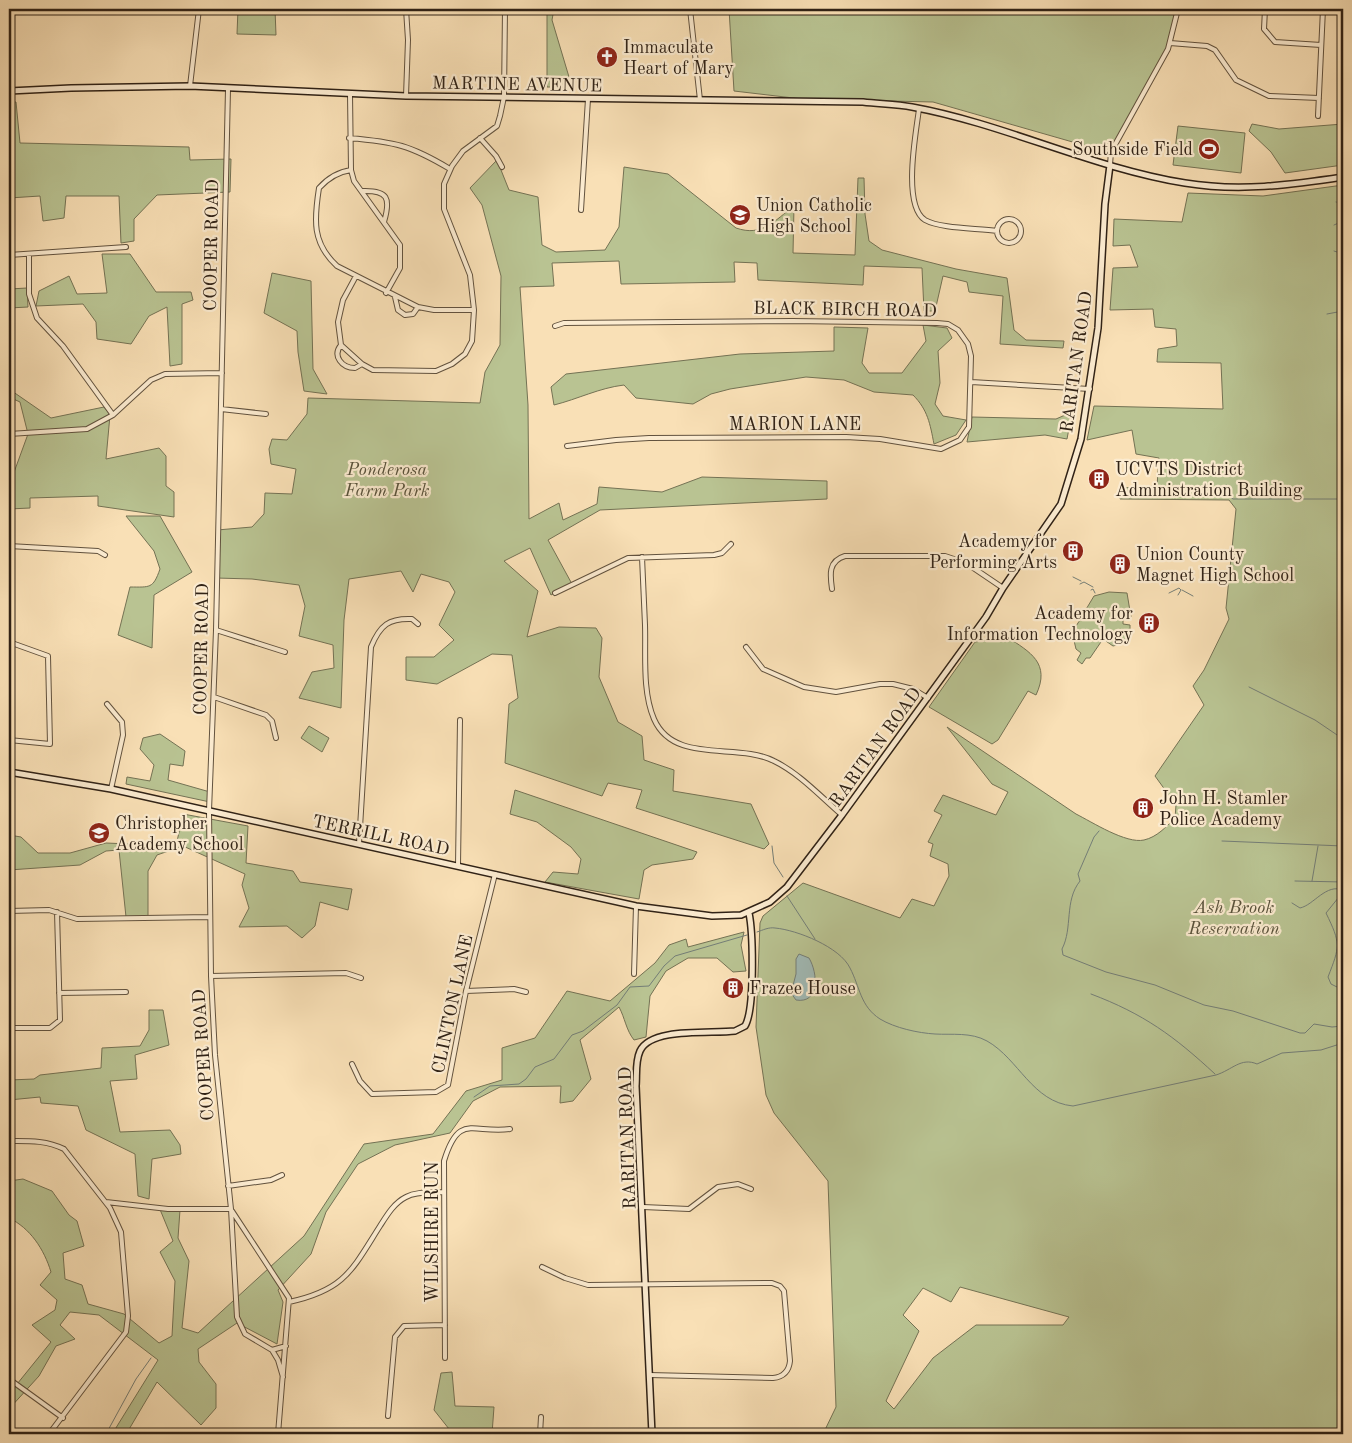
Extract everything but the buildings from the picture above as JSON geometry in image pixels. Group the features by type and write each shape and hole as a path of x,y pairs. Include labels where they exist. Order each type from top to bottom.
{"street":[{"path":"190,86 199,9"},
{"path":"406,9 408,40 406,96"},
{"path":"341,345 362,364 373,370 436,371 452,364 465,354 472,341 474,310 470,275 444,209 444,184 450,169 463,151 497,126 504,98 504,9"},
{"path":"690,9 700,100"},
{"name":"RARITAN ROAD","path":"652,1434 636,1086 640,1052 650,1041 666,1035 735,1031 745,1026 750,1008 752,926 749,913 770,902 787,887 842,815 986,616 1061,504 1081,439 1090,389 1098,328 1105,204 1111,152 1160,65 1170,43 1178,9"},
{"path":"1265,9 1264,29 1275,42 1321,45"},
{"path":"1318,116 1323,9"},
{"path":"1170,43 1207,46 1215,50 1236,80 1269,96 1319,98"},
{"name":"MARTINE AVENUE","path":"9,91 190,86 406,96 863,102 919,109 950,116 1110,165 1187,184 1242,189 1267,188 1343,177"},
{"name":"COOPER ROAD","path":"228,89 216,630 209,811 211,976 215,1057 231,1209 235,1306 239,1325 250,1338 272,1350"},
{"path":"350,94 351,170 354,181 400,245 400,268 386,292"},
{"path":"581,210 588,99"},
{"path":"919,109 913,157 913,196 918,212 923,218 936,224 997,231"},
{"path":"350,138 402,144 422,152 450,169"},
{"path":"480,138 496,156 502,167"},
{"path":"351,170 339,172 327,179 319,188 316,233 326,256 337,266 418,307 434,310 474,310"},
{"path":"362,191 383,193 388,208 384,222"},
{"path":"1010,219 1016,221 1021,229 1017,240 1008,243 1001,240 997,231 1000,223 1010,219"},
{"path":"9,255 126,248"},
{"path":"29,254 29,294 34,313 63,346 113,415"},
{"path":"356,276 343,300 338,322 341,345 338,349 338,357 342,364 354,368 362,364"},
{"path":"395,297 398,310 406,315 413,314 418,307"},
{"name":"BLACK BIRCH ROAD","path":"555,326 564,323 792,321 944,324 958,330 968,344 971,382"},
{"path":"9,434 88,429 113,415 138,390 165,374 222,373"},
{"path":"971,382 1090,389"},
{"name":"MARION LANE","path":"567,446 650,438 846,437 880,439 937,449 956,442 969,427 971,382"},
{"path":"220,409 266,414"},
{"path":"555,593 617,562 642,556 714,555 722,553 731,544"},
{"path":"9,546 98,551 105,554"},
{"path":"642,556 645,653 649,703 659,727 669,738 682,745 754,755 774,761 842,815"},
{"path":"832,590 830,574 832,564 845,556 945,556 966,563 1003,588"},
{"path":"359,844 371,647 382,626 396,618 412,618 418,624"},
{"path":"216,630 285,652"},
{"path":"9,642 48,656 50,744 9,740"},
{"path":"746,647 763,669 804,687 836,692 880,684 893,684 913,689 928,698"},
{"path":"214,698 266,715 272,720 276,738"},
{"path":"107,704 122,722 122,735 110,789"},
{"path":"458,866 460,720"},
{"name":"TERRILL ROAD","path":"9,772 110,789 636,906 726,917 749,913"},
{"name":"CLINTON LANE","path":"352,1064 360,1081 372,1094 436,1092 445,1089 448,1085 466,992 495,874"},
{"path":"634,974 636,906"},
{"path":"9,911 57,912 77,919 210,917"},
{"path":"9,1028 50,1028 57,1025 60,1020 57,912"},
{"path":"211,976 346,973 361,978"},
{"path":"466,992 514,989 526,992"},
{"path":"59,993 126,992"},
{"name":"WILSHIRE RUN","path":"445,1358 444,1161 449,1145 460,1131 471,1127 496,1131 510,1129"},
{"path":"9,1141 44,1142 64,1149 106,1202 121,1232 127,1325 122,1338 49,1434"},
{"path":"228,1186 271,1180 282,1175"},
{"path":"642,1206 689,1209 718,1187 738,1184 752,1189"},
{"path":"278,1434 289,1302 312,1297 338,1284 353,1268 388,1214 403,1199 415,1194 444,1192"},
{"path":"106,1202 168,1209 231,1209"},
{"name":"COOPER ROAD","path":"231,1209 242,1230 286,1291 289,1302"},
{"path":"232,1234 242,1230"},
{"path":"542,1267 565,1278 588,1284 776,1284 782,1288 785,1295 790,1361 786,1372 777,1377 649,1375"},
{"path":"9,1268 9,1284"},
{"path":"388,1416 397,1332 408,1326 445,1325"},
{"path":"283,1377 278,1360 272,1350 286,1346"},
{"path":"9,1380 63,1418"},
{"path":"540,1417 540,1434"}],"green space":[{"path":"238,9 275,9 276,35 237,34"},
{"path":"547,9 554,9 552,20 572,87 547,87"},
{"path":"729,9 1176,9 1167,54 1111,153 933,102 802,99 734,91"},
{"path":"9,102 16,102 20,143 189,147 190,160 231,159 230,192 157,195 134,219 134,241 121,243 119,196 66,196 64,218 43,221 40,196 9,198"},
{"path":"1252,124 1279,129 1343,124 1343,165 1285,173 1271,152 1249,131"},
{"name":"Southside Field","path":"1178,126 1245,133 1241,173 1173,165"},
{"name":"Ponderosa Farm Park","path":"497,160 509,190 538,197 542,245 556,252 605,250 619,227 624,167 668,174 736,228 745,230 761,229 774,222 794,206 793,253 855,255 858,178 864,178 865,214 869,241 882,250 956,269 1007,278 1014,330 1026,340 1064,341 1063,348 1000,344 1003,296 969,292 967,282 943,276 935,311 924,311 922,268 864,266 863,285 758,280 757,263 734,262 735,282 621,284 619,261 552,263 554,286 520,287 528,405 529,519 559,503 563,520 597,504 599,487 662,492 702,477 827,481 827,499 600,510 548,540 572,584 551,595 530,548 504,561 538,591 527,637 559,627 596,628 602,638 599,677 618,722 642,736 644,760 674,770 673,791 751,804 769,844 764,849 636,808 642,790 608,783 602,796 505,763 509,704 518,698 512,655 492,654 437,684 406,680 406,657 434,657 454,640 439,625 455,592 449,582 421,574 413,592 401,571 349,579 344,620 341,708 299,698 312,672 334,668 333,645 299,636 305,606 299,585 252,579 216,578 217,530 252,527 264,514 265,493 292,494 296,469 271,464 269,449 272,439 287,440 307,414 308,398 480,403 485,372 500,345 501,276 482,205 470,188"},
{"name":"Ash Brook Reservation","path":"1343,185 1343,1434 823,1434 836,1407 828,1181 774,1113 766,1095 756,1027 760,923 763,916 803,883 900,918 912,899 934,906 949,876 948,864 930,856 933,844 928,842 942,815 934,811 943,795 996,815 1008,792 992,784 947,727 1076,814 1119,836 1137,840 1149,839 1175,818 1176,805 1155,776 1204,705 1193,686 1204,670 1229,619 1226,608 1236,509 1229,500 1120,499 1122,488 1157,486 1159,458 1136,454 1132,430 1087,440 1094,406 1223,409 1221,363 1157,362 1158,349 1177,346 1176,329 1155,327 1153,309 1110,310 1113,268 1138,267 1130,245 1113,246 1114,219 1182,222 1188,193 1263,196","holes":["960,1287 1069,1317 1063,1325 976,1325 933,1358 894,1409 886,1401 919,1331 903,1315 923,1288 951,1302"]},
{"path":"102,254 130,254 156,292 191,292 193,300 182,304 182,364 170,366 167,307 149,316 131,344 97,339 96,322 83,304 36,306 39,291 69,276 77,294 107,293"},
{"path":"272,273 311,281 313,369 327,394 304,391 297,331 264,313"},
{"path":"27,288 28,307 9,308 9,289"},
{"path":"923,325 947,328 952,338 938,351 940,383 935,404 943,416 966,420 956,435 934,444 930,424 925,412 913,395 874,392 844,380 806,377 730,389 711,394 693,404 636,398 624,385 554,405 551,387 566,374 740,354 834,351 834,327 868,328 862,363 869,373 902,373 926,341"},
{"path":"9,389 51,418 104,407 110,415 106,459 159,448 166,456 166,486 174,492 174,517 98,506 98,496 30,498 30,508 9,509 9,486 28,434 20,402 9,397"},
{"path":"1072,412 1067,439 1045,435 967,442 972,417 1056,419"},
{"path":"126,516 160,516 192,572 154,595 152,648 118,635 130,587 150,586 160,569 154,551"},
{"path":"1109,592 1127,593 1131,617 1123,619 1123,624 1130,625 1130,634 1126,634 1125,643 1113,646 1103,639 1090,658 1086,658 1082,664 1077,660 1081,653 1076,649 1072,632 1082,617 1086,619 1089,614 1085,611 1094,596"},
{"path":"1007,637 1036,660 1041,675 1040,684 1036,695 1028,691 998,740 992,744 929,707 975,642"},
{"path":"309,726 329,738 322,752 301,738"},
{"path":"160,734 185,751 183,766 170,764 168,780 210,792 210,802 126,784 127,777 150,781 154,765 140,749 143,738"},
{"path":"515,790 697,852 693,859 652,865 644,870 639,899 545,882 553,872 578,874 581,859 571,847 537,822 510,814"},
{"path":"183,814 248,826 246,863 293,871 300,882 352,889 348,910 320,902 315,926 302,938 287,926 239,927 249,908 242,885 245,874 183,846 157,855 148,871 148,918 126,917 119,850 106,851 80,865 9,870 9,835 21,837 38,853 70,853 106,843 176,846"},
{"path":"744,932 741,945 746,971 733,972 717,958 688,958 666,971 650,996 646,1037 634,1040 619,1007 580,1040 591,1079 573,1101 560,1103 561,1086 500,1087 473,1101 450,1133 395,1145 358,1164 326,1212 311,1254 278,1290 283,1302 277,1344 237,1323 198,1349 199,1362 216,1384 216,1408 201,1425 157,1382 128,1431 134,1434 107,1434 114,1431 158,1360 99,1315 70,1312 60,1325 75,1339 56,1346 39,1376 9,1409 9,1394 51,1342 32,1325 55,1310 57,1300 40,1285 51,1272 40,1247 30,1233 9,1218 9,1181 23,1179 52,1191 69,1215 77,1221 84,1246 63,1253 65,1279 82,1285 88,1304 124,1314 159,1343 172,1336 175,1281 160,1252 173,1241 159,1207 180,1210 178,1238 189,1261 182,1328 198,1333 304,1236 364,1144 433,1134 466,1091 502,1080 502,1048 535,1038 567,991 610,1001 655,963 669,945 686,939 688,947"},
{"path":"149,1010 163,1010 169,1045 135,1055 137,1079 110,1081 120,1132 170,1130 180,1145 181,1154 152,1159 149,1199 138,1196 135,1154 86,1130 78,1106 41,1103 40,1097 9,1100 9,1080 34,1079 40,1075 101,1068 102,1048 140,1046 149,1030"},
{"path":"452,1372 455,1406 494,1407 492,1434 453,1434 434,1410 441,1373"}],"water":[{"path":"799,954 809,958 815,979 813,992 804,1000 796,1000 791,993 796,974 796,959"}],"waterway":[{"path":"1336,202 1343,203"},
{"path":"1334,225 1343,221"},
{"path":"1334,251 1343,254"},
{"path":"1327,314 1343,311"},
{"path":"1226,485 1226,494 1233,499 1343,499"},
{"path":"1073,577 1081,581"},
{"path":"1080,584 1084,582 1093,587"},
{"path":"1169,593 1179,588 1181,590 1178,595"},
{"path":"1091,590 1093,589 1095,593"},
{"path":"1182,590 1193,596"},
{"path":"1249,687 1315,720 1343,739"},
{"path":"1099,831 1094,837 1078,874 1080,881 1072,897 1067,932 1062,949 1063,955 1106,972 1155,985 1204,1005 1233,1011 1300,1033 1305,1033 1314,1024 1332,1027 1343,1026"},
{"path":"1222,841 1343,846"},
{"path":"772,846 774,863 783,877"},
{"path":"1312,881 1318,846"},
{"path":"1295,881 1343,882"},
{"path":"1292,903 1300,908 1331,889 1343,890"},
{"path":"1343,892 1326,913 1337,945 1337,951 1328,977 1331,984 1343,990"},
{"path":"787,896 815,939"},
{"path":"757,932 771,928 784,929 806,936 828,947 845,960 864,1002 873,1014 880,1019 914,1031 968,1035 981,1038 998,1049 1047,1097 1059,1103 1073,1106 1216,1075 1241,1063 1251,1062 1257,1064 1282,1053 1321,1050 1343,1043"},
{"path":"474,1097 490,1086 519,1084 526,1079 535,1067 554,1059 572,1035 583,1031 617,1005 630,987 649,986 664,966 675,956 747,935"},
{"path":"1091,994 1127,1010 1158,1027 1186,1048 1215,1074"},
{"path":"1343,1030 1341,1034 1343,1040"},
{"path":"106,1434 136,1379 151,1358"}],"place":[{"name":"Immaculate Heart of Mary","path":"607,57"},
{"name":"Southside Field","path":"1209,149"},
{"name":"Union Catholic High School","path":"740,215"},
{"name":"UCVTS District Administration Building","path":"1099,479"},
{"name":"Academy for Performing Arts","path":"1073,551"},
{"name":"Union County Magnet High School","path":"1120,564"},
{"name":"Academy for Information Technology","path":"1149,623"},
{"name":"John H. Stamler Police Academy","path":"1143,808"},
{"name":"Christopher Academy School","path":"99,833"},
{"name":"Frazee House","path":"733,988"}]}
